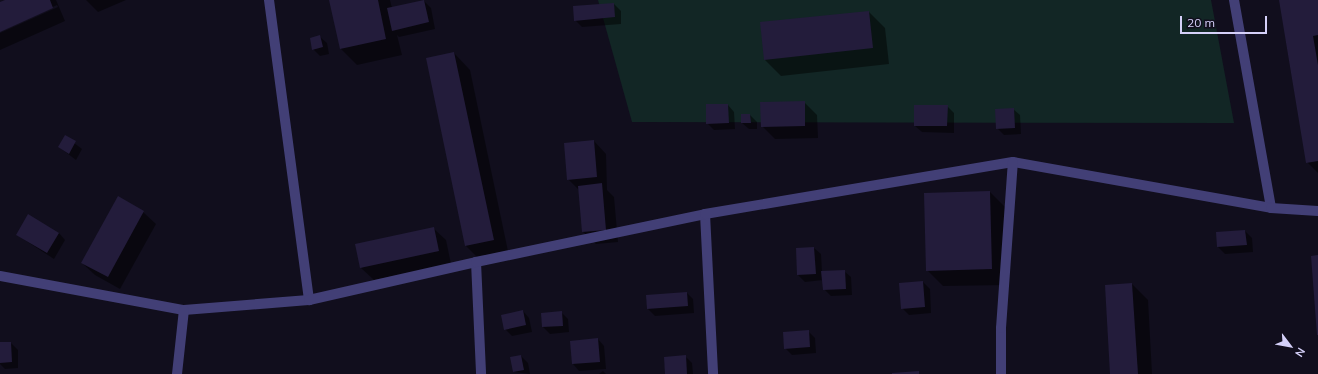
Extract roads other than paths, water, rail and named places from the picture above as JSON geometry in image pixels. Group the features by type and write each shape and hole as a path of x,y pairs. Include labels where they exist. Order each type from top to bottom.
{"street":[{"path":"269,0 309,300"},
{"path":"1234,0 1271,208"},
{"path":"1001,374 1001,328 1013,162"},
{"path":"0,276 184,310 309,300 476,262 705,214 1013,162 1271,208 1318,212"},
{"path":"705,214 713,374"},
{"path":"476,262 481,374"},
{"path":"177,374 184,310"}]}
